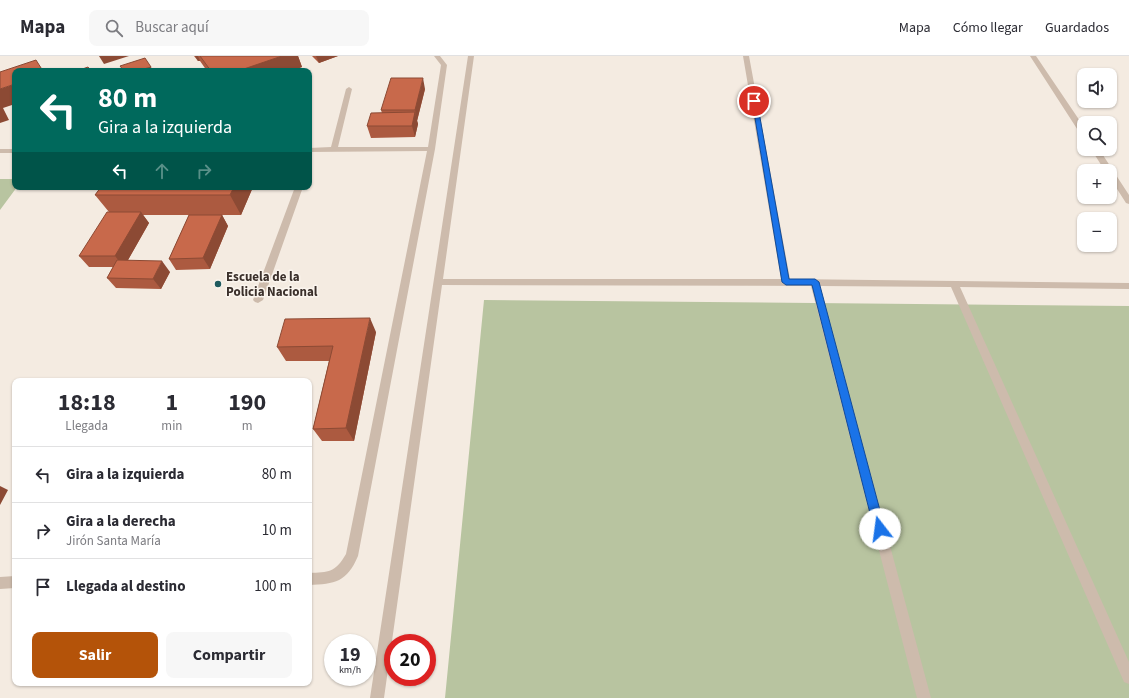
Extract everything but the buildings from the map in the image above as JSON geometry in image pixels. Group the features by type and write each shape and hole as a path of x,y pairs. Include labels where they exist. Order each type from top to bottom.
{"street":[{"path":"312,579 332,578 344,570 352,556 431,150 444,65 437,56"},
{"path":"377,698 471,56"},
{"path":"746,56 786,282"},
{"path":"1033,56 1077,122"},
{"path":"334,150 349,89"},
{"path":"312,150 431,150"},
{"path":"0,151 12,151"},
{"path":"1117,183 1129,201"},
{"path":"258,300 298,190"},
{"path":"438,282 815,282 1129,286"},
{"path":"815,282 924,698"},
{"path":"954,284 1129,677"},
{"path":"0,582 12,582"}],"green space":[{"path":"0,179 12,179 12,190 15,190 0,210"},
{"path":"484,300 1129,306 1129,698 445,698"}],"place":[{"name":"Escuela de la Policia Nacional","path":"218,284"}],"route":[{"path":"754,101 786,282 815,282 880,529"}]}
